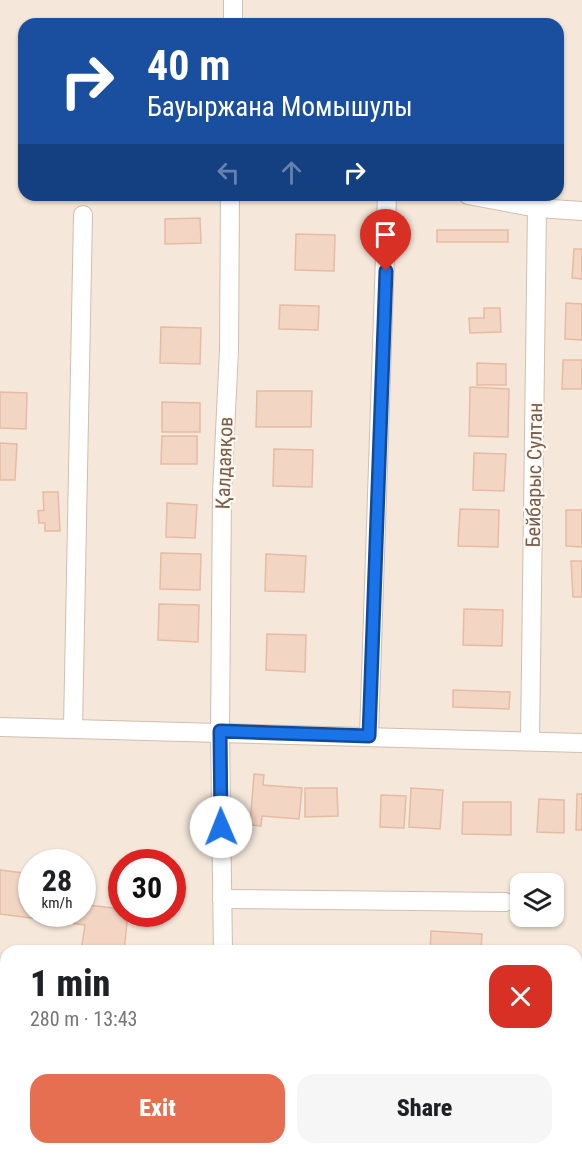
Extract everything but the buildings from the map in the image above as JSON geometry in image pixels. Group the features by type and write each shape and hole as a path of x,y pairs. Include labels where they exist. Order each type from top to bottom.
{"street":[{"name":"Қалдаяқов","path":"223,945 220,731 222,492 229,350 230,201"},
{"path":"369,736 387,201"},
{"path":"500,201 537,208 582,211"},
{"name":"Бейбарыс Султан","path":"530,741 537,208"},
{"path":"73,728 83,215"},
{"path":"0,727 220,731 582,743"},
{"path":"222,899 505,902"}],"shaded area":[{"path":"0,0 582,0 582,945 0,945"}],"route":[{"path":"221,827 220,731 369,736 386,271"}]}
